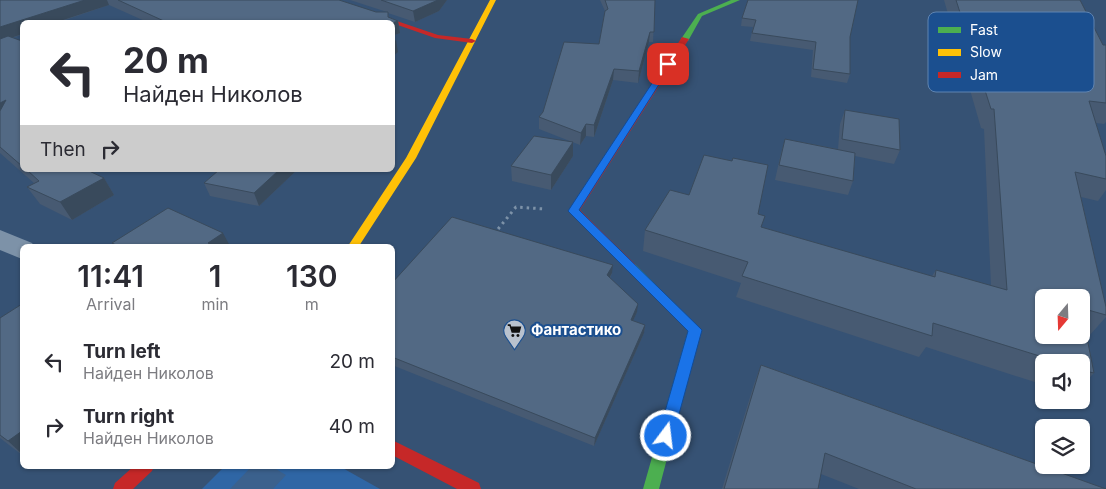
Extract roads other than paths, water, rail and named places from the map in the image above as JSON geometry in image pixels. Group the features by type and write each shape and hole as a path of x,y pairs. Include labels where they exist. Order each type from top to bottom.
{"street":[{"path":"329,0 387,20"},
{"path":"354,244 411,158 493,0"},
{"path":"651,489 695,330 574,211 700,14 737,0"},
{"path":"395,23 437,37 472,41"},
{"path":"0,238 20,249"},
{"path":"395,449 472,489"},
{"path":"121,489 143,469"}],"place":[{"name":"Фантастико","path":"515,349"}]}
